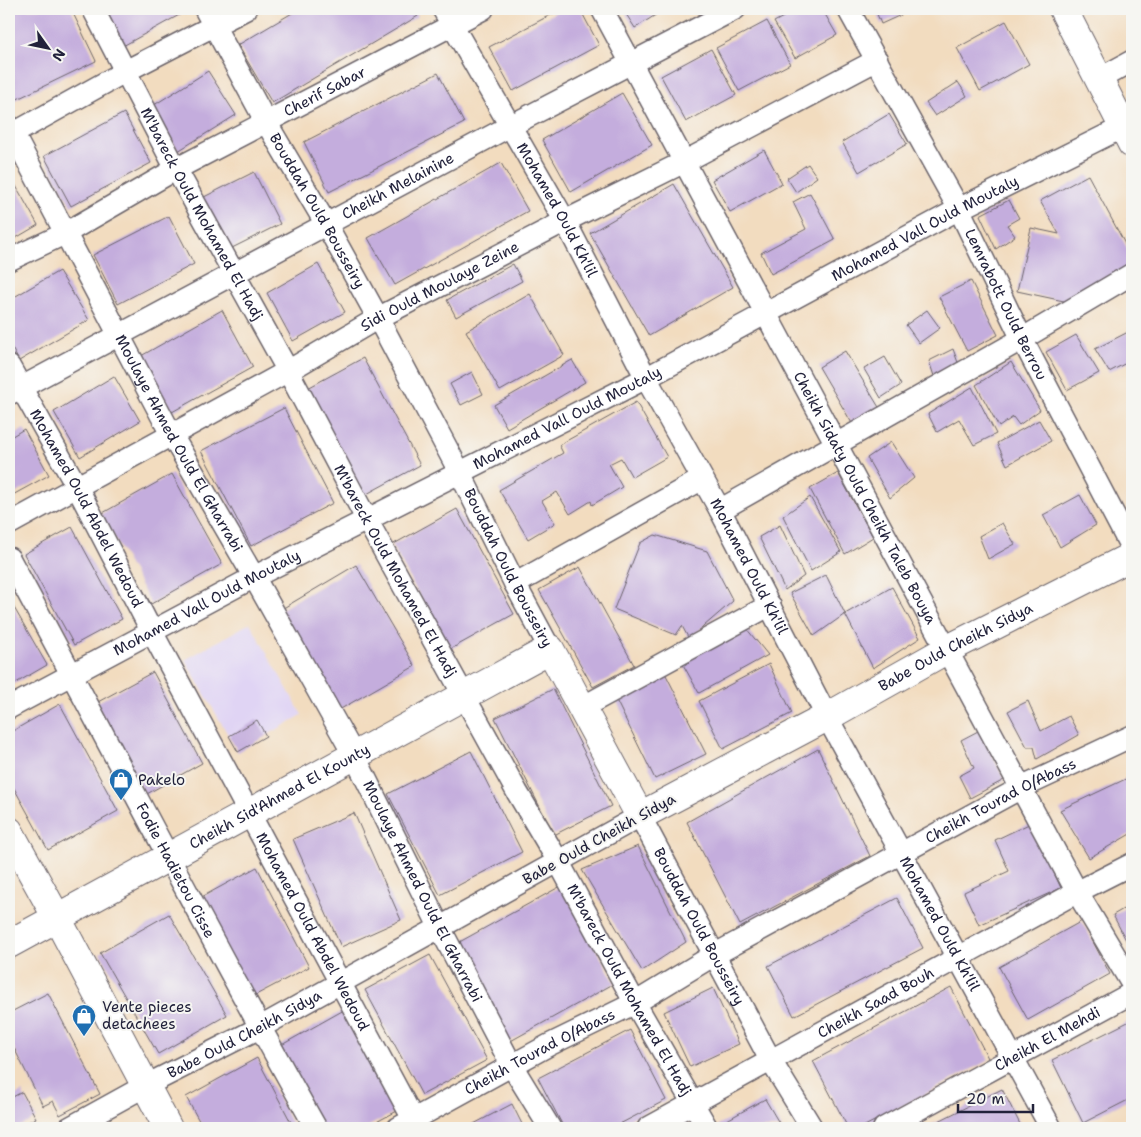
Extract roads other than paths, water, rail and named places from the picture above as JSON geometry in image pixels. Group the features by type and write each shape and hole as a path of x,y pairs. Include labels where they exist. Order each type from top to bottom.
{"main road":[{"path":"1063,9 1128,135"},
{"name":"Babe Ould Cheikh Sidya","path":"640,816 827,717 946,650 1132,556"},
{"name":"Cheikh Sid'Ahmed El Kounty","path":"9,944 550,649"},
{"name":"Bouddah Ould Bousseiry","path":"550,649 640,816"},
{"path":"9,831 168,1128"}],"street":[{"name":"M'bareck Ould Mohamed El Hadj","path":"92,9 176,170 288,371 367,520 706,1128"},
{"path":"10,132 126,71 210,17 246,9"},
{"name":"Cherif Sabar","path":"9,260 64,234 176,170 266,122 448,16 483,9"},
{"name":"Cheikh Sidaty Ould Cheikh Taleb Bouya","path":"602,9 1077,892 1132,984"},
{"name":"Cheikh Melainine","path":"15,391 510,126 735,9"},
{"name":"Lemrabott Ould Berrou","path":"848,9 959,209 1022,338 1132,549"},
{"name":"Mohamed Ould Kh'lil","path":"448,16 565,221 646,378 720,510 827,717 1050,1128"},
{"name":"Bouddah Ould Bousseiry","path":"210,17 266,122 378,318 550,649"},
{"name":"Sidi Ould Moulaye Zeine","path":"9,524 288,371 378,318 684,162 877,60"},
{"path":"1099,79 1132,61"},
{"name":"Moulaye Ahmed Ould El Gharrabi","path":"10,132 171,434 254,577 354,757 512,1066 550,1128"},
{"name":"Mohamed Vall Ould Moutaly","path":"9,708 254,577 646,378 959,209 1128,135"},
{"path":"720,510 837,445 1132,274"},
{"name":"Mohamed Ould Abdel Wedoud","path":"9,366 15,391 77,487 152,632 340,983 410,1125"},
{"path":"515,584 702,479"},
{"name":"Fodie Hadietou Cisse","path":"9,558 259,1028 316,1128"},
{"path":"581,708 770,605"},
{"name":"Cheikh Tourad O/Abass","path":"410,1125 549,1045 635,1003 714,955 1021,788 1132,736"},
{"name":"Bouddah Ould Bousseiry","path":"640,816 771,1061 812,1128"},
{"name":"Babe Ould Cheikh Sidya","path":"69,1128 145,1086 259,1028 640,816"},
{"name":"Cheikh Saad Bouh","path":"648,1128 1077,892 1132,864"},
{"name":"Cheikh El Mehdi","path":"884,1128 1132,993"}],"place":[{"name":"Pakelo","path":"121,801"},
{"name":"Vente pieces detachees","path":"84,1037"}]}
